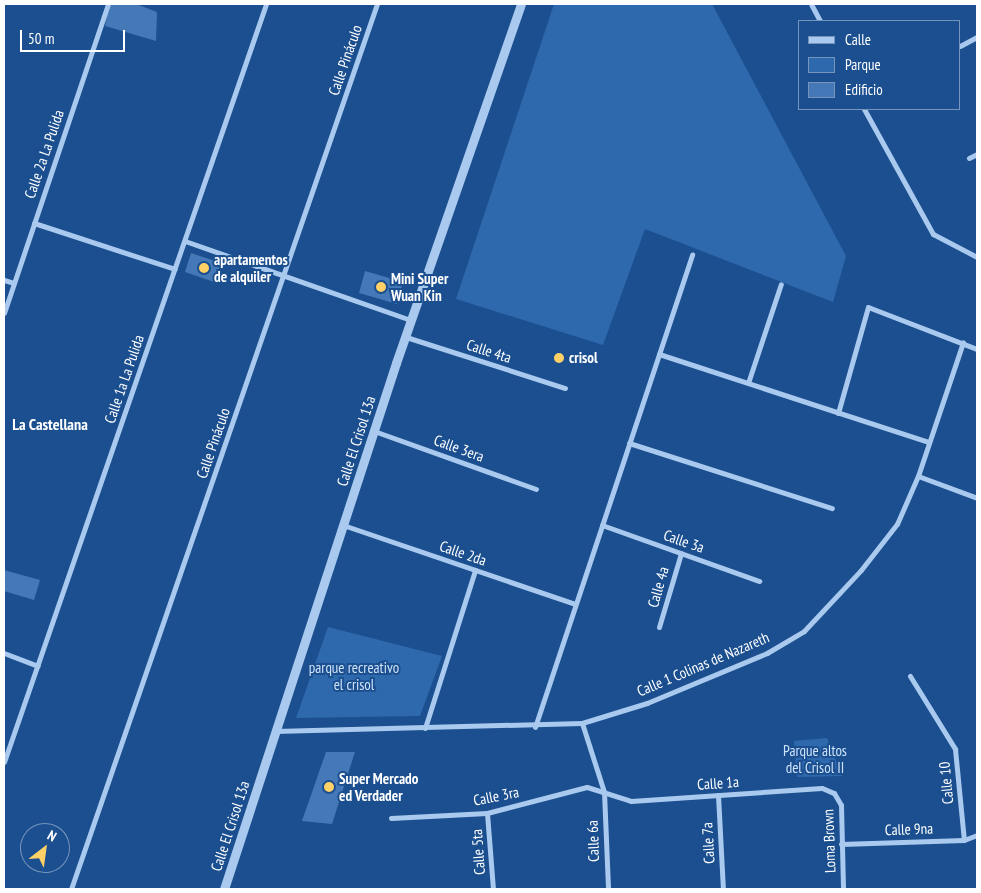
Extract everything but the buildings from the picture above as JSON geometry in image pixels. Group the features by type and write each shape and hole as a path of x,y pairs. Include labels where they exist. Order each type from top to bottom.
{"street":[{"name":"Calle 2a La Pulida","path":"4,313 108,4"},
{"name":"Calle 1a La Pulida","path":"4,762 266,4"},
{"name":"Calle Pináculo","path":"71,889 285,275 377,4"},
{"name":"Calle El Crisol 13a","path":"224,889 374,431 520,4"},
{"path":"811,4 819,20"},
{"path":"961,45 977,37"},
{"path":"865,110 933,234 977,257"},
{"path":"969,158 977,154"},
{"path":"34,223 175,269"},
{"path":"185,241 412,320"},
{"path":"535,726 692,254"},
{"path":"4,280 14,283"},
{"path":"748,383 781,284"},
{"path":"838,413 868,307 977,349"},
{"name":"Calle 4ta","path":"406,337 565,388"},
{"name":"Calle 1 Colinas de Nazareth","path":"276,731 535,726 582,723 647,703 766,653 804,631 861,570 897,524 918,476 963,342"},
{"path":"659,354 930,442"},
{"name":"Calle 3era","path":"374,431 536,489"},
{"path":"629,443 832,508"},
{"path":"918,476 977,498"},
{"name":"Calle 2da","path":"343,525 575,604"},
{"name":"Calle 3a","path":"602,526 759,581"},
{"name":"Calle 4a","path":"659,627 681,553"},
{"path":"425,728 475,570"},
{"path":"4,653 38,666"},
{"name":"Calle 10","path":"910,676 955,749 964,840"},
{"name":"Calle 6a","path":"582,723 604,792 608,889"},
{"name":"Calle 3ra","path":"391,818 487,813 587,787 604,792"},
{"name":"Calle 1a","path":"604,792 631,801 822,788 834,793"},
{"name":"Loma Brown","path":"834,793 841,805 843,889"},
{"name":"Calle 7a","path":"718,795 723,889"},
{"name":"Calle 5ta","path":"487,813 493,889"},
{"name":"Calle 9na","path":"841,844 964,840 977,835"}],"green space":[{"path":"554,4 712,4 846,256 833,302 645,229 603,345 456,299"},
{"name":"parque recreativo el crisol","path":"328,627 442,656 420,716 296,718"},
{"name":"Parque altos del Crisol II","path":"827,738 842,776 797,777 794,741"}],"place":[{"name":"apartamentos de alquiler","path":"204,268"},
{"name":"Mini Super Wuan Kin","path":"381,287"},
{"name":"crisol","path":"559,358"},
{"name":"Super Mercado ed Verdader","path":"329,787"}],"district":[{"name":"La Castellana","path":"50,424"}]}
